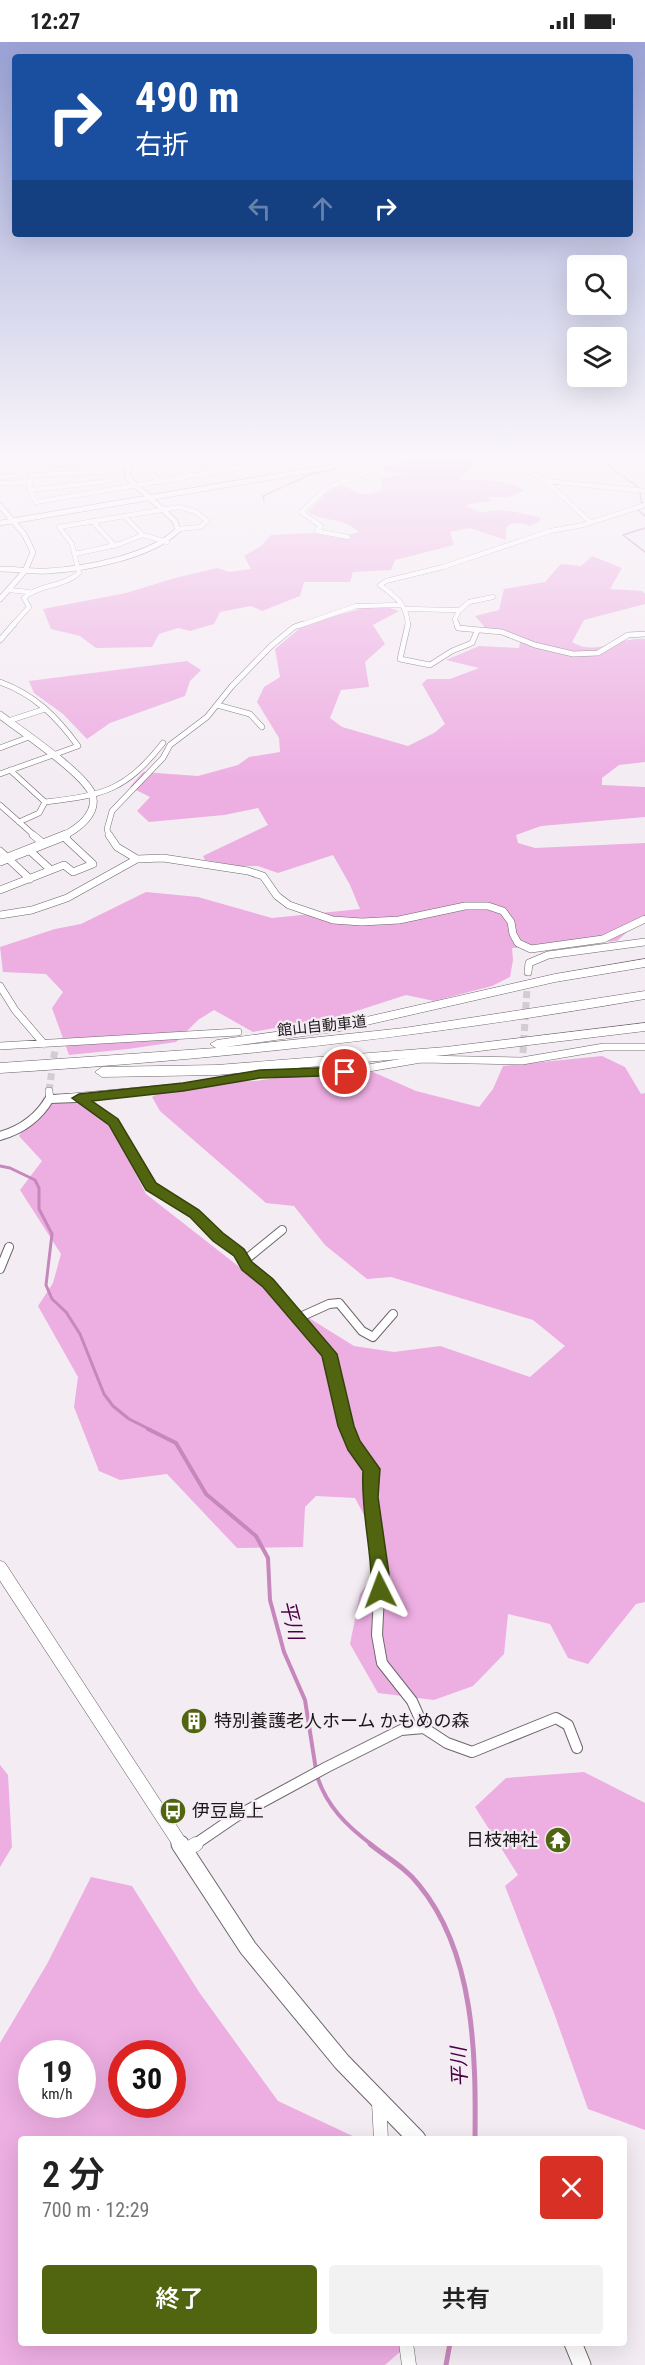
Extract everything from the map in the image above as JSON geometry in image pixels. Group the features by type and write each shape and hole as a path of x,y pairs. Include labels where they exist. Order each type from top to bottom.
{"highway":[{"path":"339,1027 555,978 645,963"},
{"path":"102,1067 421,1015 574,982 645,971"},
{"name":"館山自動車道","path":"0,1078 363,1038 478,1023 645,994"},
{"name":"館山自動車道","path":"0,1068 102,1067 366,1047 483,1032 645,1005"},
{"path":"102,1067 217,1070 446,1051 645,1027"},
{"path":"494,1045 507,1048 645,1037"}],"street":[{"path":"0,598 29,566"},
{"path":"445,566 381,583 381,587 400,601 408,624 406,645 399,656 404,660 435,664 445,655 472,643 477,631"},
{"path":"0,569 47,571 78,567 79,573 70,580 33,588 24,598 29,607 1,638"},
{"path":"8,590 30,592"},
{"path":"493,597 463,604 455,619 458,628 502,632 535,645 573,654 597,653 628,635 645,634"},
{"path":"137,859 117,847 110,838 107,829 112,811 163,758 170,745 199,724 271,646 294,627 336,615 356,606 459,611"},
{"path":"0,682 21,689 59,720 78,746 0,774"},
{"path":"217,705 250,714 262,727"},
{"path":"8,721 45,709"},
{"path":"0,715 89,785 96,807 87,819 63,836 4,860"},
{"path":"0,748 29,737"},
{"path":"10,770 45,802 94,796 123,786 164,743"},
{"path":"19,822 38,814 45,802"},
{"path":"0,805 44,844"},
{"path":"0,890 64,865 74,872 93,864 63,836"},
{"path":"29,850 51,870"},
{"path":"0,851 4,860 30,879"},
{"path":"0,915 32,910 61,900 137,859 163,858 248,871 263,876 277,896 289,905 333,920 362,922 399,920 465,906 488,906 503,911 512,922 513,934 518,943 531,949 603,939 645,919"},
{"path":"626,930 644,942"},
{"path":"528,972 529,963 548,955 644,942"},
{"path":"0,986 15,1010 44,1044"},
{"path":"0,1046 44,1044 55,1046 238,1032"},
{"path":"0,1136 26,1126 38,1116 50,1095 79,1098 183,1087 260,1074 345,1072 421,1059 523,1057 604,1047 645,1047"},
{"path":"79,1098 113,1122 151,1186 195,1213 218,1237 239,1252 247,1266 268,1283 332,1359 346,1426 354,1445 372,1469 370,1497 380,1574 377,1635 382,1663 412,1701 424,1728 447,1743 472,1752 556,1718 563,1720 570,1727 577,1748"},
{"path":"244,1261 282,1230"},
{"path":"0,1269 9,1247"},
{"path":"298,1318 307,1317 333,1302 339,1303 363,1331 373,1337 393,1314"},
{"path":"0,1568 249,1948 342,2062 414,2136"},
{"path":"185,1851 235,1817 327,1767 401,1730 424,1728"},
{"path":"379,2100 381,2136"},
{"path":"406,2346 409,2365"},
{"path":"574,2346 582,2365"}],"shaded area":[{"path":"250,566 392,566 391,570 353,572 350,582 304,582 300,596 262,611 251,606 220,612 214,624 190,631 178,628 159,634 152,647 96,648 80,636 51,629 43,609 126,593 217,568 229,572 251,569"},
{"path":"559,566 618,566 622,568 610,589 642,591 645,594 645,604 584,620 572,642 581,646 599,647 626,640 645,639 645,762 619,765 602,778 602,785 645,787 645,817 541,826 516,835 518,843 535,848 645,843 645,916 617,941 512,948 513,960 510,977 492,986 434,1001 406,995 341,1016 253,1032 214,1010 198,1020 176,1042 69,1055 52,1008 63,992 46,974 3,972 0,947 55,929 81,924 146,892 198,897 272,918 360,909 333,855 278,873 258,866 239,866 205,860 203,856 268,825 258,808 224,815 149,822 137,811 150,797 130,787 143,772 198,776 238,765 249,757 280,752 279,738 257,702 264,687 280,677 275,649 305,624 378,604 399,611 373,625 385,644 365,662 369,687 341,690 330,718 342,727 408,746 434,733 445,724 422,684 427,679 450,679 479,668 446,660 479,646 519,648 521,636 489,632 475,616 499,610 504,589 545,582"},
{"path":"187,661 201,670 190,681 185,696 110,723 87,739 63,714 34,693 29,681"},
{"path":"602,1056 625,1067 641,1094 645,1093 645,1602 636,1604 588,1664 568,1658 550,1624 508,1614 504,1654 473,1686 434,1700 378,1693 350,1644 360,1594 386,1557 355,1498 316,1496 305,1507 303,1547 237,1548 167,1474 120,1480 99,1471 74,1407 78,1377 38,1306 53,1283 61,1254 20,1190 42,1161 19,1136 44,1097 81,1104 111,1126 146,1194 288,1305 354,1346 394,1352 440,1346 530,1377 565,1346 533,1320 391,1277 367,1279 325,1245 294,1206 266,1203 160,1111 152,1097 175,1083 256,1081 294,1075 373,1072 416,1091 479,1107 493,1089 503,1066"},
{"path":"0,1765 8,1775 12,1847 0,1867"},
{"path":"584,1772 645,1803 645,2130 588,2109 505,1886 518,1875 475,1807 506,1778"},
{"path":"91,1877 132,1886 199,1992 278,2101 353,2136 18,2136 18,2346 407,2346 385,2365 0,2365 0,2043 47,1964"}],"waterway":[{"name":"平川","path":"0,1166 10,1168 35,1180 39,1188 39,1209 52,1234 46,1285 52,1299 66,1312 80,1334 104,1394 113,1406 129,1419 151,1430"},
{"name":"平川","path":"148,1429 176,1443 206,1494 256,1536 268,1558 270,1600 284,1652 305,1700 316,1770"},
{"name":"平川","path":"317,1776 326,1797 339,1815 372,1845"},
{"name":"平川","path":"370,1844 414,1879 438,1912 452,1942 462,1973 468,2006 475,2073 475,2136"},
{"name":"平川","path":"446,2365 449,2346"}],"tunnel":[{"path":"523,1053 528,972"},
{"path":"49,1091 55,1049"}],"place":[{"name":"特別養護老人ホーム かもめの森","path":"194,1721"},
{"name":"伊豆島上","path":"173,1811"},
{"name":"日枝神社","path":"558,1840"}],"route":[{"path":"345,1072 260,1074 183,1087 79,1098 98,1109 113,1122 151,1186 195,1213 218,1237 239,1252 247,1266 268,1283 328,1351 332,1359 338,1397 346,1426 354,1445 372,1469 370,1497 380,1590"}]}
